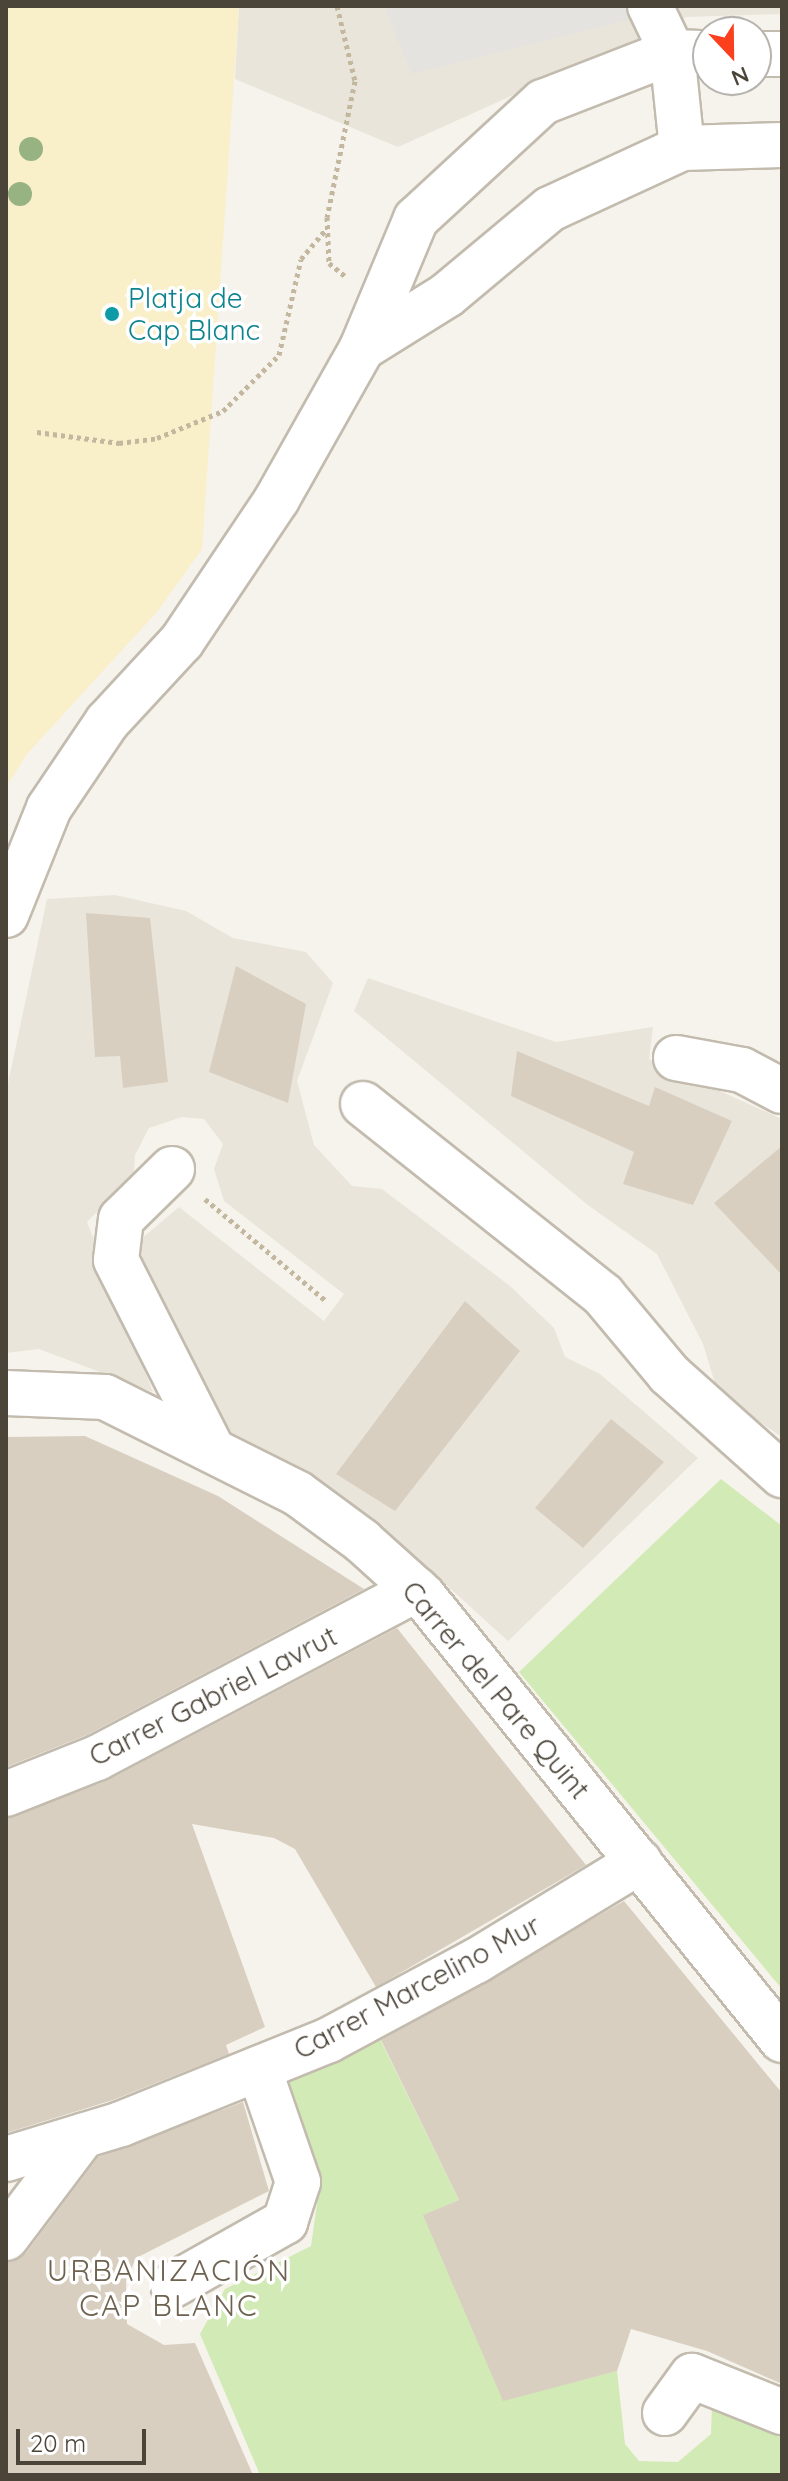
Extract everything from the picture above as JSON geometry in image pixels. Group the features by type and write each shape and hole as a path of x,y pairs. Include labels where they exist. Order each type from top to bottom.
{"street":[{"path":"650,6 690,53 682,148"},
{"path":"6,915 49,808 107,722 182,641 277,499 362,348 416,219 477,158 543,102 690,53"},
{"path":"362,348 447,295 550,209 682,148 782,145"},
{"path":"676,1058 742,1070 782,1091"},
{"path":"363,1104 603,1295 669,1374 782,1475"},
{"path":"172,1169 121,1219 116,1260 212,1449"},
{"name":"Carrer del Pare Quint","path":"6,1393 105,1397 297,1493 416,1590 782,2040"},
{"name":"Carrer Gabriel Lavrut","path":"6,1794 97,1758 416,1590"},
{"name":"Carrer Marcelino Mur","path":"6,2159 83,2136 329,2040 476,1961 639,1862"},
{"path":"173,2285 285,2222 298,2182 259,2069"},
{"path":"6,2238 83,2136"},
{"path":"665,2413 692,2376 782,2412"}],"path":[{"path":"337,6 355,81 327,228 329,263 348,279"},
{"path":"37,432 119,443 157,438 223,411 279,355 301,259 327,228"},
{"path":"172,1169 326,1301"}],"shaded area":[{"path":"239,6 782,6 782,14 686,17 398,147 235,79"},
{"path":"384,6 685,6 411,74"},
{"path":"115,895 186,911 233,938 306,952 333,983 297,1081 314,1145 352,1186 382,1189 510,1286 554,1328 565,1357 600,1374 698,1458 508,1641 387,1531 222,1428 134,1245 179,1207 324,1321 344,1294 224,1201 214,1169 223,1144 204,1119 182,1117 149,1128 135,1155 134,1174 87,1222 153,1392 39,1349 6,1353 6,1093 47,899"},
{"path":"368,978 556,1042 653,1027 649,1059 782,1119 782,1437 718,1393 703,1344 657,1254 589,1206 354,1011"}],"green space":[{"path":"721,1479 782,1526 782,1989 519,1672"},
{"path":"377,2033 459,2200 424,2215 503,2400 617,2371 625,2444 639,2461 678,2462 711,2434 712,2402 782,2429 782,2475 260,2475 200,2334 225,2289 311,2246 320,2183 283,2078"}],"sand":[{"name":"Platja de Cap Blanc","path":"6,6 239,6 202,549 157,612 27,754 6,787"}],"building":[{"path":"86,913 150,918 168,1082 123,1088 120,1056 95,1057"},
{"path":"236,966 306,1004 288,1103 209,1072"},
{"path":"517,1051 649,1106 655,1087 732,1121 693,1205 623,1184 634,1152 511,1096"},
{"path":"782,1146 782,1275 714,1203"},
{"path":"465,1301 520,1351 395,1511 336,1474"},
{"path":"611,1419 664,1462 583,1548 535,1508"},
{"path":"85,1436 218,1496 364,1589 87,1735 6,1767 6,1437"},
{"path":"397,1628 586,1865 376,1987 295,1849 274,1838 192,1824 265,2027 226,2045 229,2054 113,2100 6,2133 6,1818 108,1780"},
{"path":"624,1901 782,2093 782,2384 707,2351 631,2329 617,2371 503,2401 423,2215 459,2200 381,2040"},
{"path":"243,2102 269,2191 136,2258 126,2281 127,2324 164,2345 195,2343 253,2475 6,2475 6,2262 26,2253 98,2157"}],"place":[{"name":"Platja de Cap Blanc","path":"112,314"}],"district":[{"name":"URBANIZACIÓN CAP BLANC","path":"169,2287"}]}
